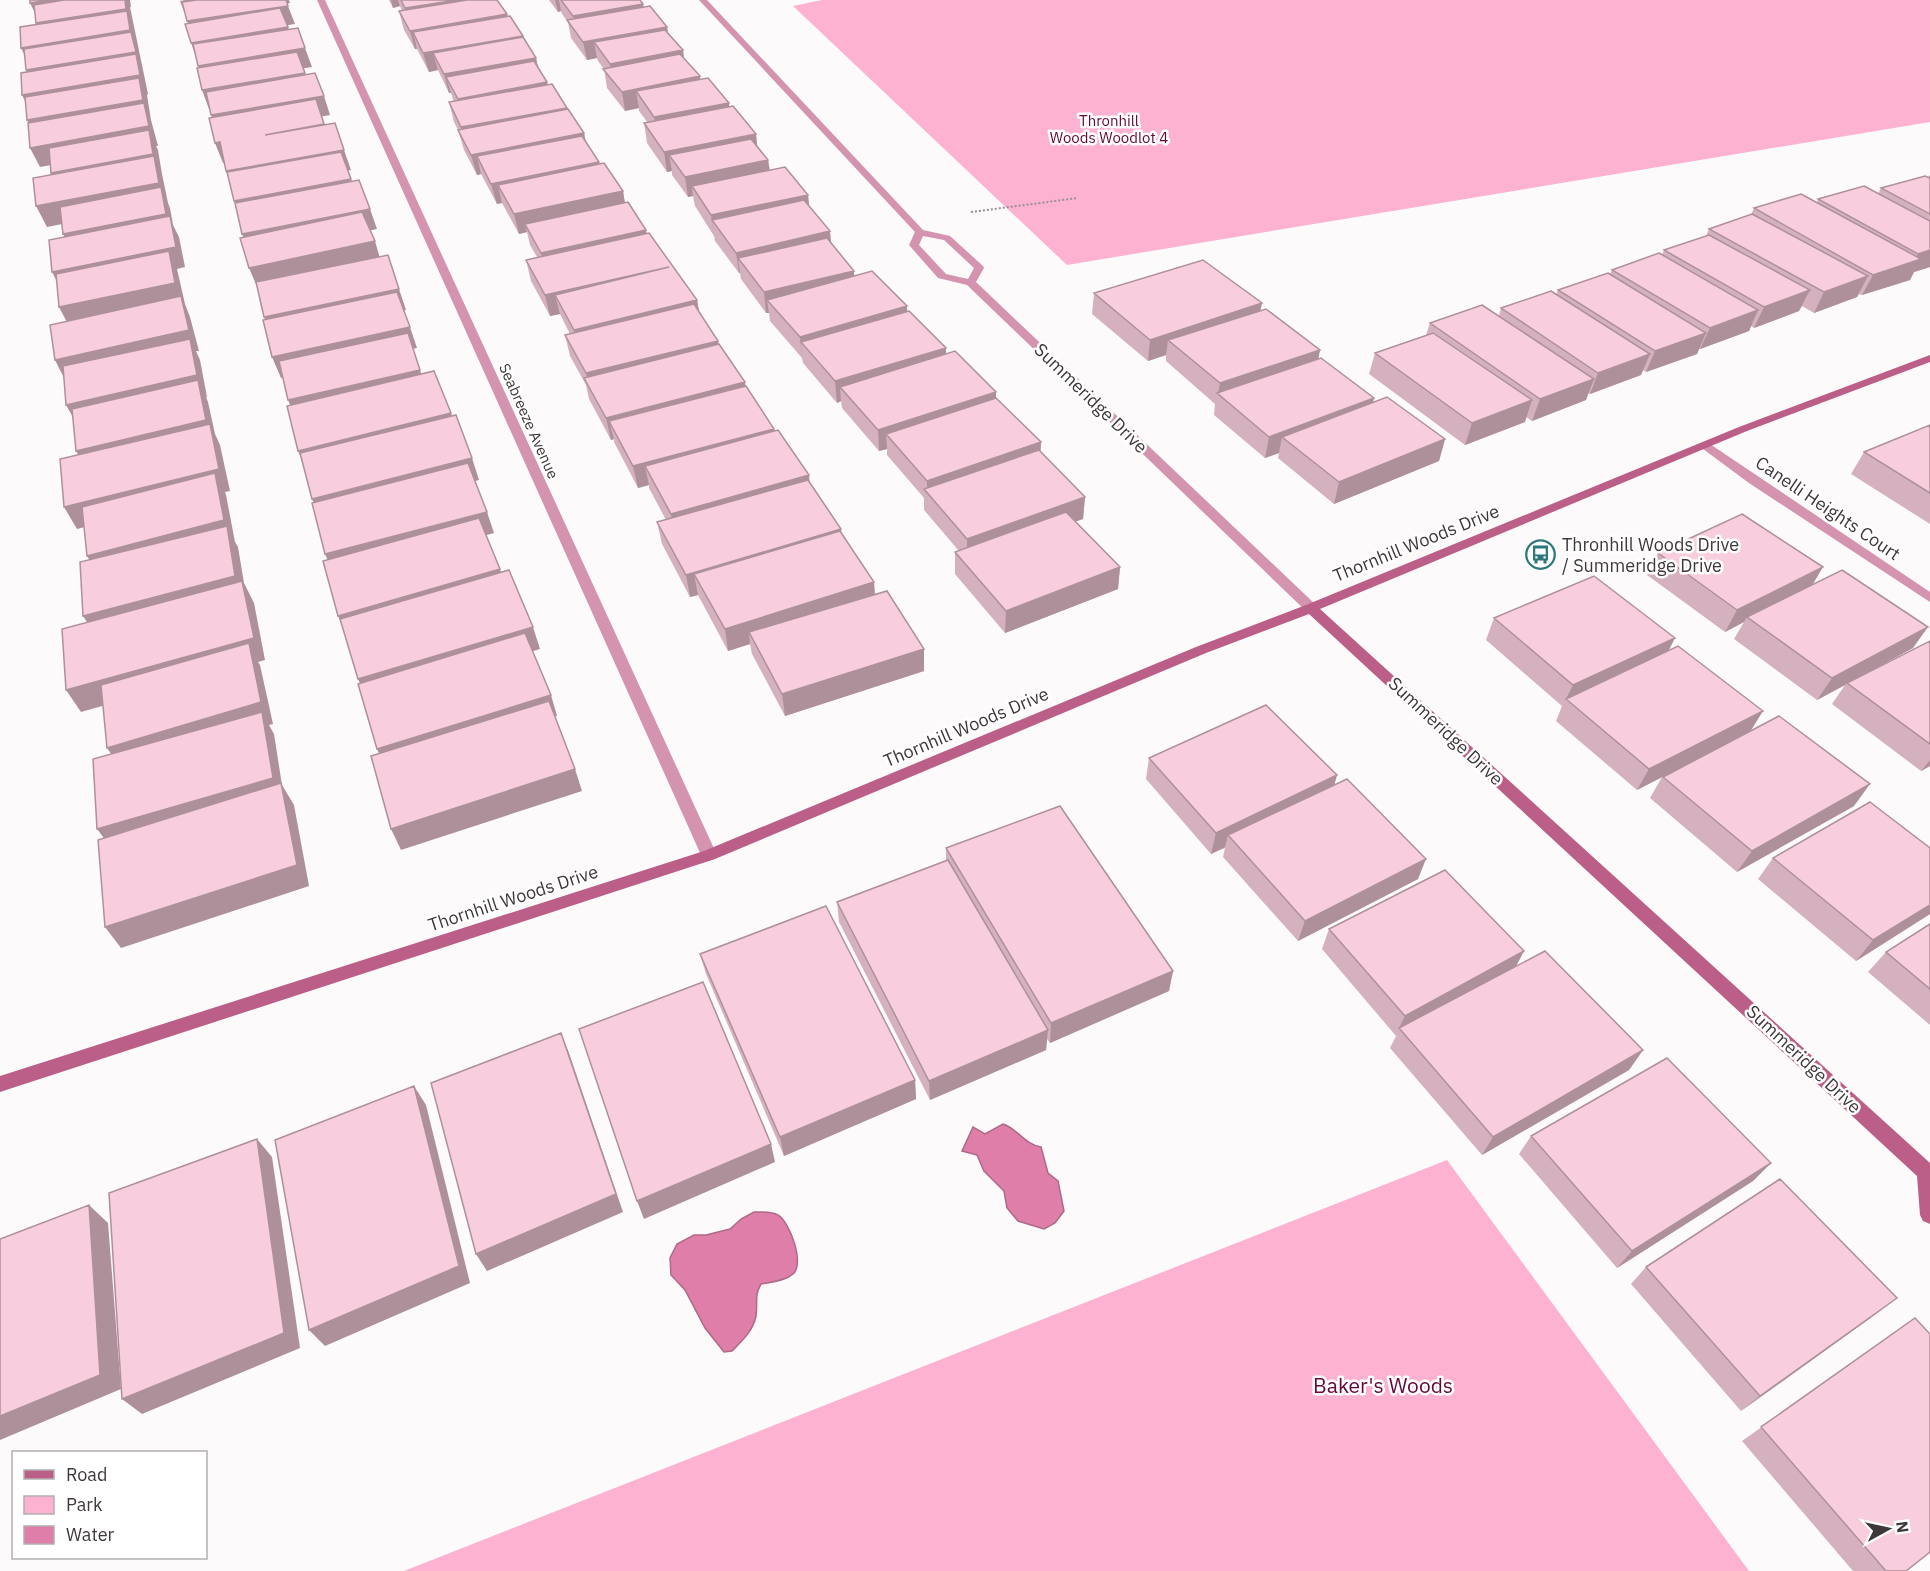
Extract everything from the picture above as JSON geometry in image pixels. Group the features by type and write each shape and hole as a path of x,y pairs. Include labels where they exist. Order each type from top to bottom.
{"street":[{"name":"Seabreeze Avenue","path":"321,0 709,855"},
{"path":"703,0 920,232 947,238 980,268 971,283"},
{"name":"Summeridge Drive","path":"920,232 914,245 942,276 971,283 1311,608 1928,1172 1930,1215"},
{"name":"Thornhill Woods Drive","path":"0,1084 709,855 1201,650 1311,608 1707,446 1743,429 1930,358"},
{"name":"Canelli Heights Court","path":"1707,446 1753,480 1930,598"}],"path":[{"path":"961,214 1078,198"}],"green space":[{"name":"Thronhill Woods Woodlot 4","path":"822,0 1930,0 1930,122 1067,265 793,6"},
{"name":"Baker's Woods","path":"1447,1160 1749,1571 404,1571"}],"water":[{"path":"1003,1124 1030,1143 1041,1147 1048,1173 1058,1181 1064,1211 1055,1223 1044,1229 1018,1221 1007,1208 1004,1191 984,1171 977,1155 962,1151 973,1127 985,1134"},
{"path":"754,1212 773,1213 783,1219 797,1253 796,1269 786,1278 761,1284 756,1316 752,1326 732,1351 724,1352 705,1328 685,1290 671,1275 670,1258 677,1244 694,1235 706,1235 730,1229 741,1219"}],"building":[{"path":"30,0 49,0 30,3"},
{"path":"64,0 125,0 126,9 36,23 34,5"},
{"path":"286,0 288,6 187,21 182,2"},
{"path":"401,0 457,0 405,8"},
{"path":"467,0 497,0 507,14 410,31 399,11"},
{"path":"561,0 640,0 643,4 573,16"},
{"path":"650,6 667,27 583,42 567,20"},
{"path":"280,8 288,27 191,43 185,24"},
{"path":"127,11 130,30 21,48 20,27"},
{"path":"510,16 523,36 423,53 413,32"},
{"path":"298,28 305,48 198,66 193,44"},
{"path":"665,30 683,50 610,64 594,42"},
{"path":"131,32 136,52 26,70 24,49"},
{"path":"523,37 536,58 444,74 433,53"},
{"path":"297,52 305,73 202,90 197,68"},
{"path":"136,54 140,75 22,95 21,73"},
{"path":"680,54 700,76 622,92 603,69"},
{"path":"534,61 547,82 458,99 446,77"},
{"path":"315,73 324,96 211,115 206,92"},
{"path":"139,78 143,100 27,120 25,97"},
{"path":"708,78 729,103 654,117 636,91"},
{"path":"552,84 567,108 461,127 449,102"},
{"path":"316,99 324,124 265,135 335,123 344,150 226,171 220,142 215,143 209,118"},
{"path":"144,103 149,126 30,148 28,123"},
{"path":"733,106 756,134 664,152 644,123"},
{"path":"568,109 584,133 471,155 458,130"},
{"path":"149,130 153,154 51,173 49,148"},
{"path":"582,136 599,162 491,184 477,156"},
{"path":"751,139 768,160 685,177 669,155"},
{"path":"341,152 351,179 234,201 227,172"},
{"path":"154,156 159,183 36,206 33,178"},
{"path":"604,163 623,191 514,214 498,185"},
{"path":"785,167 808,195 711,215 692,186"},
{"path":"1925,176 1930,178 1930,214 1881,188"},
{"path":"359,180 370,209 242,234 235,203"},
{"path":"1864,186 1930,221 1930,250 1918,254 1818,199"},
{"path":"161,187 166,214 63,234 60,207"},
{"path":"1801,194 1921,259 1873,275 1754,208"},
{"path":"804,200 830,231 736,253 712,220"},
{"path":"628,202 646,230 541,253 525,224"},
{"path":"362,212 375,241 249,268 240,238"},
{"path":"1752,214 1868,276 1824,292 1709,229"},
{"path":"170,216 176,247 52,272 49,240"},
{"path":"649,233 697,300 574,330 555,295 669,267 545,295 526,260"},
{"path":"1709,235 1810,290 1764,307 1664,250"},
{"path":"827,238 854,271 764,292 738,258"},
{"path":"169,251 175,283 59,307 56,274"},
{"path":"1659,253 1758,310 1710,328 1612,270"},
{"path":"388,255 399,289 264,317 256,282"},
{"path":"1203,260 1262,303 1150,340 1094,293"},
{"path":"872,271 907,306 800,337 767,300"},
{"path":"1608,273 1706,333 1655,351 1558,290"},
{"path":"1551,291 1650,354 1598,373 1501,308"},
{"path":"397,292 410,327 272,357 263,320"},
{"path":"181,296 189,330 55,360 50,325"},
{"path":"694,304 718,341 586,373 565,335"},
{"path":"1482,305 1594,379 1540,399 1430,323"},
{"path":"1266,309 1320,350 1220,383 1168,340"},
{"path":"909,311 946,348 835,381 801,342"},
{"path":"408,333 420,370 288,400 279,361"},
{"path":"1433,333 1532,400 1472,423 1375,353"},
{"path":"190,339 197,375 66,405 63,366"},
{"path":"719,344 745,382 606,418 584,378"},
{"path":"955,351 996,392 878,430 840,387"},
{"path":"1321,358 1374,398 1269,437 1217,393"},
{"path":"434,371 451,413 298,451 287,406"},
{"path":"198,380 206,420 76,451 72,409"},
{"path":"746,386 774,429 633,466 609,421"},
{"path":"1387,397 1445,439 1339,482 1282,437"},
{"path":"996,398 1041,442 927,481 886,434"},
{"path":"456,415 472,458 312,499 300,453"},
{"path":"210,424 219,469 64,507 60,459"},
{"path":"1930,425 1930,493 1864,452"},
{"path":"778,430 809,475 671,514 645,466"},
{"path":"1039,450 1085,497 967,539 924,489"},
{"path":"468,463 487,512 325,554 312,503"},
{"path":"215,473 224,520 87,556 82,507"},
{"path":"808,480 841,529 686,575 657,522"},
{"path":"1066,512 1120,567 1006,611 955,552"},
{"path":"1742,514 1823,567 1737,610 1658,553"},
{"path":"479,518 500,569 338,616 323,561"},
{"path":"227,526 235,576 83,616 80,562"},
{"path":"840,531 874,582 725,629 694,574"},
{"path":"509,570 533,627 358,679 340,619"},
{"path":"1842,570 1928,627 1832,678 1747,617"},
{"path":"1594,576 1675,638 1573,685 1494,618"},
{"path":"242,581 254,638 66,690 62,629"},
{"path":"887,591 924,649 782,694 749,632"},
{"path":"525,633 551,695 377,749 358,684"},
{"path":"1930,641 1930,744 1847,683"},
{"path":"249,643 261,702 107,748 101,685"},
{"path":"1678,646 1763,711 1649,769 1566,699"},
{"path":"549,701 575,769 391,829 371,756"},
{"path":"1266,705 1337,775 1216,833 1149,758"},
{"path":"262,712 273,778 97,829 93,759"},
{"path":"1779,716 1870,784 1752,851 1663,777"},
{"path":"1347,779 1426,859 1305,921 1228,835"},
{"path":"281,783 297,865 105,927 98,840"},
{"path":"1870,802 1930,848 1930,905 1873,940 1773,858"},
{"path":"1060,806 1173,971 1051,1023 946,848"},
{"path":"948,860 1048,1030 929,1081 837,902"},
{"path":"1445,870 1524,951 1405,1016 1329,929"},
{"path":"826,906 915,1080 780,1137 700,954"},
{"path":"1930,924 1930,989 1886,952"},
{"path":"1545,951 1643,1050 1493,1137 1399,1028"},
{"path":"703,982 771,1144 637,1201 579,1029"},
{"path":"561,1033 616,1194 476,1254 431,1083"},
{"path":"1667,1058 1771,1163 1632,1251 1531,1136"},
{"path":"414,1086 459,1266 309,1330 275,1140"},
{"path":"257,1139 284,1333 122,1399 109,1193"},
{"path":"1780,1179 1897,1298 1760,1396 1646,1267"},
{"path":"89,1205 100,1375 0,1416 0,1239"},
{"path":"1915,1318 1930,1334 1930,1552 1906,1571 1886,1571 1761,1427"}],"place":[{"name":"Thronhill Woods Drive / Summeridge Drive","path":"1541,554"}]}
